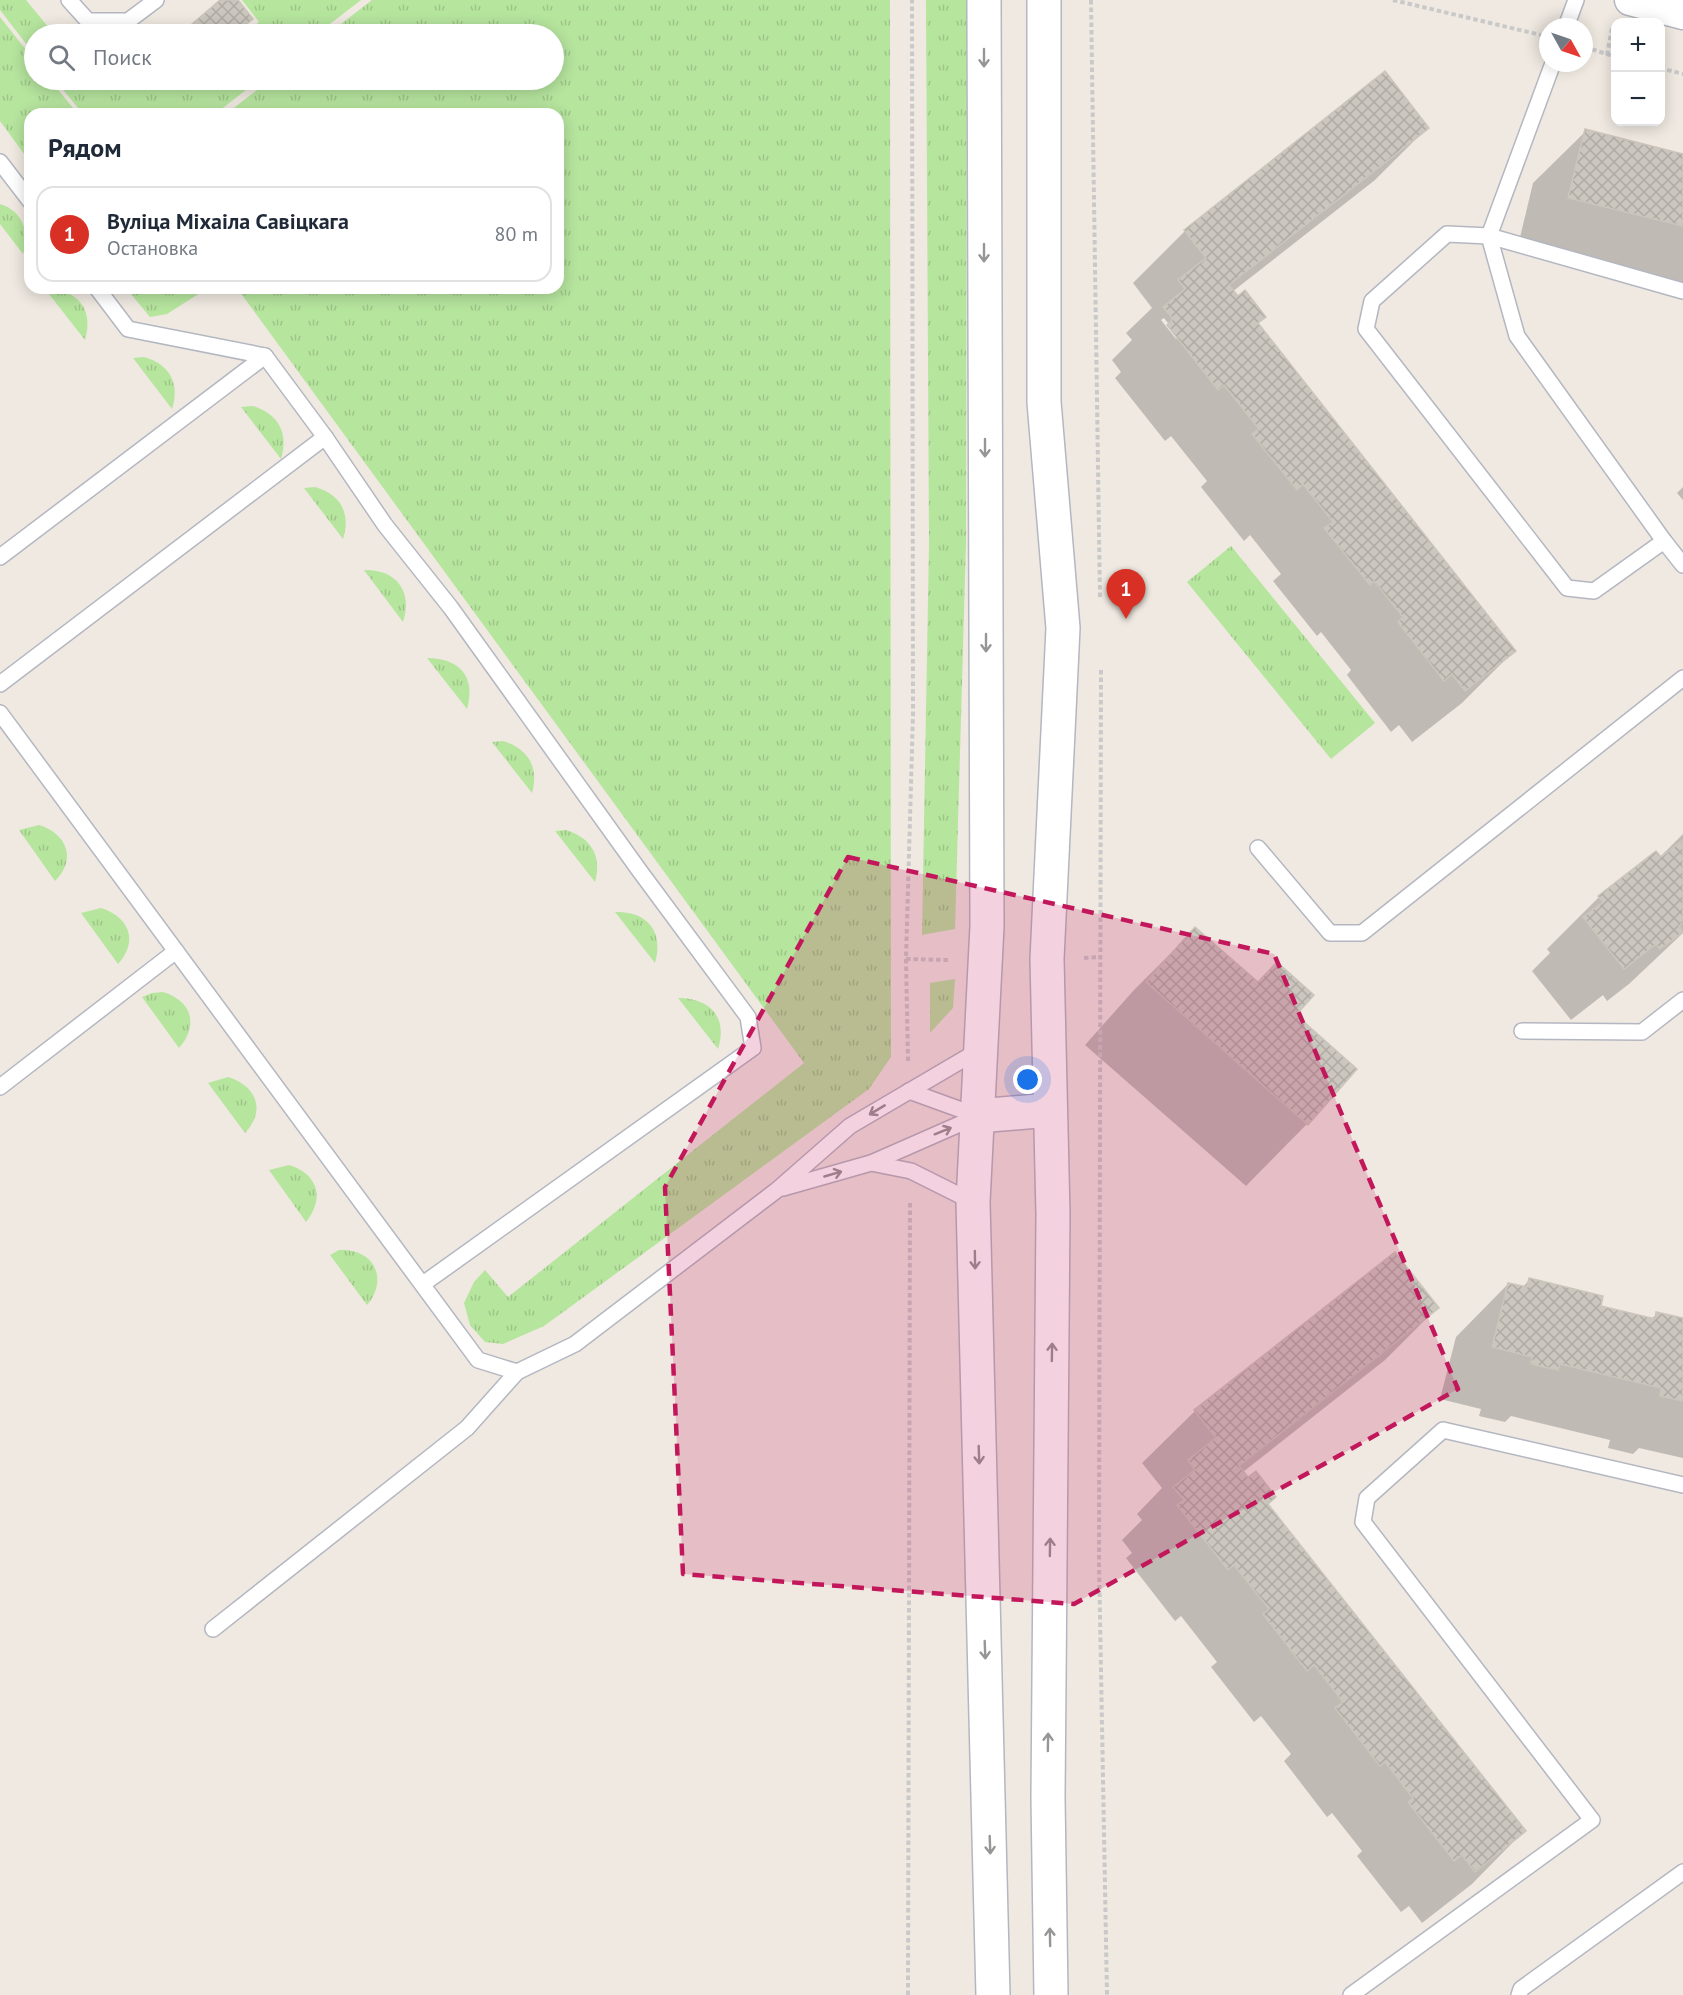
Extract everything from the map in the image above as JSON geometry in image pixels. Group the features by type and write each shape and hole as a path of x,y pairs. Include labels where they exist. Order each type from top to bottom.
{"main road":[{"path":"984,0 987,926 974,1202 993,1995"},
{"path":"1044,0 1044,402 1063,628 1047,959 1053,1226 1048,1797 1051,1995"},
{"path":"978,1116 1050,1110"}],"street":[{"path":"1630,0 1683,14"}],"lane":[{"path":"69,0 88,21 128,21 156,0"},
{"path":"1569,18 1576,0"},
{"path":"1550,72 1489,236 1517,336 1683,565"},
{"path":"0,162 24,193"},
{"path":"1664,541 1594,591 1567,588 1366,329 1372,301 1447,234 1489,236 1683,291"},
{"path":"102,294 128,329 265,356 325,437 385,525 451,608 639,870 748,1017 753,1048 423,1284"},
{"path":"0,557 265,356"},
{"path":"0,684 325,437"},
{"path":"1258,848 1330,933 1362,933 1683,678"},
{"path":"0,714 478,1359 517,1372"},
{"path":"0,1087 176,951"},
{"path":"1522,1031 1642,1032 1683,1000"},
{"path":"213,1629 467,1428 517,1372 574,1344 777,1190 850,1126 982,1048"},
{"path":"909,1090 978,1116"},
{"path":"777,1190 871,1163 978,1116"},
{"path":"871,1163 911,1171 974,1202"},
{"path":"1351,1995 1592,1820 1363,1522 1368,1498 1443,1430 1683,1485"},
{"path":"1519,1995 1521,1989 1683,1872"}],"path":[{"path":"909,1090 906,959 913,714 912,0"},
{"path":"1091,0 1100,602"},
{"path":"1393,0 1539,35"},
{"path":"1607,55 1611,32"},
{"path":"1593,50 1611,56"},
{"path":"1665,69 1683,74"},
{"path":"1101,661 1100,1562 1107,1995"},
{"path":"1079,958 1101,957"},
{"path":"906,959 952,960"},
{"path":"908,1995 911,1171"}],"highlighted area":[{"path":"848,857 1274,954 1458,1389 1074,1604 683,1574 665,1187"}],"green space":[{"path":"0,0 26,0 46,24 24,24 24,41 0,10"},
{"path":"242,0 361,0 330,24 256,24 259,22"},
{"path":"372,0 890,0 891,1057 869,1089 544,1326 503,1344 485,1342 470,1325 464,1303 474,1282 485,1270 508,1297 804,1063 241,294 564,294 564,108 234,108 257,90 564,90 564,24 341,24"},
{"path":"926,0 967,0 966,542 955,929 922,935 929,544"},
{"path":"0,17 24,47 24,90 58,90 73,108 24,108 24,154 0,121"},
{"path":"63,90 246,90 223,108 78,108"},
{"path":"0,204 14,212 23,224 23,254 0,224"},
{"path":"49,294 68,294 81,303 87,319 85,340"},
{"path":"131,294 199,294 167,314 150,317"},
{"path":"144,357 153,360 171,376 175,391 172,409 133,358"},
{"path":"253,406 269,414 279,426 284,441 281,459 241,407"},
{"path":"315,487 324,490 342,506 346,521 343,539 304,488"},
{"path":"1231,546 1375,723 1331,759 1187,582"},
{"path":"364,570 385,573 399,584 406,601 403,622"},
{"path":"427,658 448,661 463,672 469,688 467,709"},
{"path":"503,741 519,749 530,761 534,775 532,793 492,742"},
{"path":"39,825 56,834 66,848 66,864 55,881 19,830"},
{"path":"566,830 582,838 593,850 597,864 595,882 555,831"},
{"path":"101,908 118,917 128,931 128,947 118,964 81,913"},
{"path":"615,912 636,915 650,925 657,941 655,963"},
{"path":"955,979 953,1008 930,1033 930,983"},
{"path":"163,992 181,1001 189,1015 189,1031 179,1048 142,997"},
{"path":"678,998 699,1001 714,1012 720,1028 718,1049"},
{"path":"228,1077 246,1086 255,1100 255,1116 245,1133 208,1083"},
{"path":"289,1165 307,1174 316,1188 315,1204 306,1222 269,1170"},
{"path":"339,1250 361,1254 374,1267 377,1285 367,1305 330,1255"}],"building":[{"path":"220,0 238,0 253,19 247,24 192,24"},
{"path":"1385,71 1429,128 1229,285 1238,296 1245,290 1266,317 1258,323 1516,651 1465,691 1452,674 1444,681 1398,622 1403,617 1374,581 1370,585 1324,528 1333,522 1303,484 1297,490 1252,434 1259,429 1224,385 1218,390 1167,325 1173,319 1163,307 1185,289 1178,280 1206,258 1184,230"},
{"path":"1585,129 1683,154 1683,226 1568,198"},
{"path":"1683,840 1683,922 1679,926 1683,932 1660,949 1656,944 1624,969 1583,917 1603,902 1598,896 1656,851 1661,857"},
{"path":"1195,927 1258,982 1277,962 1314,995 1296,1015 1357,1069 1308,1125 1146,982"},
{"path":"1395,1252 1439,1308 1239,1466 1248,1477 1256,1471 1276,1497 1268,1504 1526,1831 1475,1872 1462,1855 1454,1861 1408,1802 1413,1798 1385,1762 1380,1766 1335,1708 1343,1702 1314,1665 1307,1671 1263,1614 1269,1609 1234,1565 1228,1570 1177,1505 1184,1500 1173,1487 1195,1470 1188,1460 1216,1438 1194,1410"},
{"path":"1529,1278 1603,1296 1601,1306 1655,1319 1656,1312 1683,1318 1683,1401 1660,1396 1661,1388 1560,1364 1558,1370 1531,1364 1532,1357 1492,1347 1508,1283 1527,1287"}],"place":[{"name":"Вуліца Міхаіла Савіцкага","path":"1126,619"}]}
